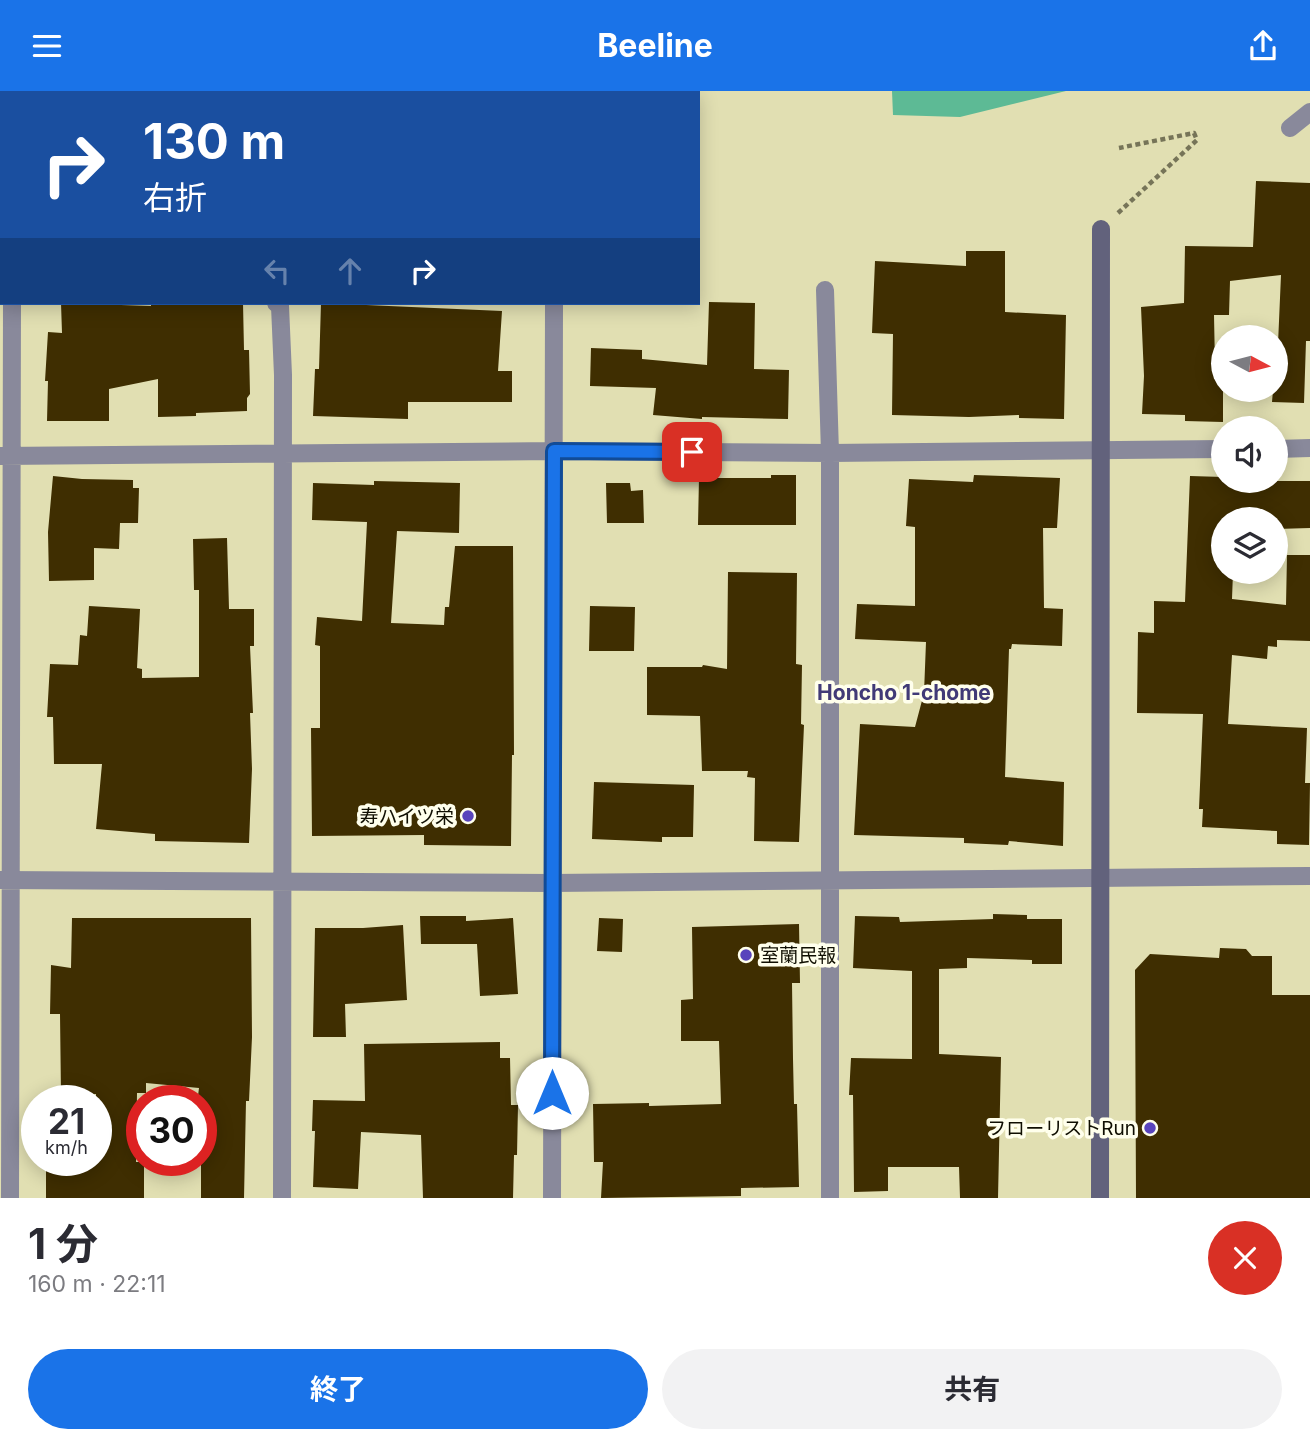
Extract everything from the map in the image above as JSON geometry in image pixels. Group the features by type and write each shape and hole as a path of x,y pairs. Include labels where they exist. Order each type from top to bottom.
{"street":[{"path":"1290,128 1310,112"},
{"path":"1100,1198 1101,229"},
{"path":"825,291 830,453 830,1198"},
{"path":"10,1198 5,880 5,456 12,305"},
{"path":"278,305 283,375 282,1198"},
{"path":"552,1198 554,305"},
{"path":"1288,449 1310,448"},
{"path":"5,456 1211,449"},
{"path":"5,880 552,883 1310,876"}],"path":[{"path":"1101,229 1197,140 1194,133 1119,148"}],"shaded area":[{"path":"892,91 1066,91 960,117 893,115"}],"building":[{"path":"1256,181 1310,183 1310,341 1306,341 1304,403 1288,402 1288,325 1279,325 1281,275 1230,281 1229,315 1214,315 1214,325 1211,325 1211,403 1223,403 1223,416 1211,416 1211,422 1185,421 1185,415 1142,414 1144,376 1141,307 1184,303 1185,246 1253,247"},
{"path":"966,251 1005,251 1005,312 1066,315 1064,419 1019,418 1019,415 892,415 893,334 872,333 875,261 966,266"},
{"path":"709,302 755,303 754,369 789,370 788,419 702,419 653,415 656,388 590,386 591,348 642,350 642,359 707,365"},
{"path":"61,305 243,305 244,350 249,350 250,394 247,398 247,411 158,417 158,379 109,389 109,421 47,421 48,381 45,381 48,332 62,333"},
{"path":"321,305 502,311 498,371 512,371 512,402 408,402 408,419 313,416 315,369 319,369"},
{"path":"771,475 796,475 796,525 698,525 699,478 771,478"},
{"path":"974,475 1060,478 1057,528 1043,528 1044,608 1063,609 1062,646 1012,644 1009,649 1005,777 1064,782 1063,846 1009,841 1008,845 964,843 964,838 854,835 860,724 915,727 924,693 926,642 855,639 857,604 915,606 915,527 906,526 909,479 973,482"},
{"path":"53,476 133,480 133,488 139,488 138,523 120,523 119,549 94,548 94,580 49,581 48,532"},
{"path":"1190,476 1211,477 1211,493 1288,493 1288,481 1310,481 1310,528 1288,529 1288,507 1211,507 1211,584 1233,584 1232,599 1286,605 1288,555 1310,555 1310,641 1277,640 1277,647 1268,646 1267,659 1232,655 1228,724 1307,728 1305,783 1310,783 1309,845 1277,844 1277,831 1202,827 1203,809 1199,809 1203,714 1137,713 1138,632 1154,633 1154,601 1185,602"},
{"path":"374,481 460,483 459,533 397,531 391,623 444,625 445,607 449,607 455,546 513,546 514,755 511,846 424,845 424,835 312,836 311,728 320,728 320,646 315,645 317,617 362,621 367,522 312,520 313,483 374,485"},
{"path":"606,483 630,483 631,491 643,490 644,523 607,523"},
{"path":"227,538 229,609 254,609 254,646 250,646 253,713 250,713 252,769 249,843 155,841 155,834 96,829 102,764 54,764 53,717 47,717 50,664 78,665 80,635 87,636 89,606 140,609 137,668 142,669 142,678 199,677 199,590 194,590 193,539"},
{"path":"728,572 797,573 796,664 802,665 801,724 804,725 799,842 754,841 755,778 747,777 748,771 702,771 700,716 647,715 647,667 703,665 727,669"},
{"path":"590,606 635,607 634,651 589,651"},
{"path":"594,782 694,785 693,837 662,837 662,842 592,839"},
{"path":"993,914 1027,915 1027,919 1062,919 1062,964 1032,964 1032,960 967,958 967,968 939,969 939,1054 1001,1057 998,1198 960,1198 959,1167 888,1167 888,1191 854,1192 853,1095 849,1095 851,1058 912,1059 912,971 853,968 855,916 899,917 900,922 993,919"},
{"path":"420,916 466,916 466,921 513,918 518,994 480,996 477,944 421,944"},
{"path":"72,918 251,918 252,1037 249,1101 246,1101 244,1198 201,1198 201,1176 217,1176 217,1085 146,1083 126,1085 126,1176 144,1176 144,1198 46,1198 46,1176 112,1176 112,1085 61,1085 60,1014 50,1014 51,965 71,968"},
{"path":"599,918 623,919 622,952 597,951"},
{"path":"799,924 800,983 792,983 794,1104 797,1104 799,1187 741,1188 741,1196 601,1198 603,1162 594,1162 593,1104 721,1104 719,1041 681,1041 681,1000 693,999 692,927"},
{"path":"403,925 407,1000 345,1004 346,1037 313,1037 315,928"},
{"path":"1220,948 1246,949 1252,956 1272,956 1272,995 1310,995 1310,1198 1136,1198 1135,970 1150,954 1219,958"},
{"path":"500,1042 500,1058 510,1058 511,1105 518,1105 513,1198 423,1198 421,1135 361,1132 358,1189 313,1187 313,1100 365,1101 364,1044"}],"place":[{"name":"寿ハイツ栄","path":"468,816"},
{"name":"室蘭民報","path":"746,955"},
{"name":"フローリストRun","path":"1150,1128"}],"district":[{"name":"Honcho 1-chome","path":"904,692"}],"route":[{"path":"552,1093 554,451 692,452"}]}
